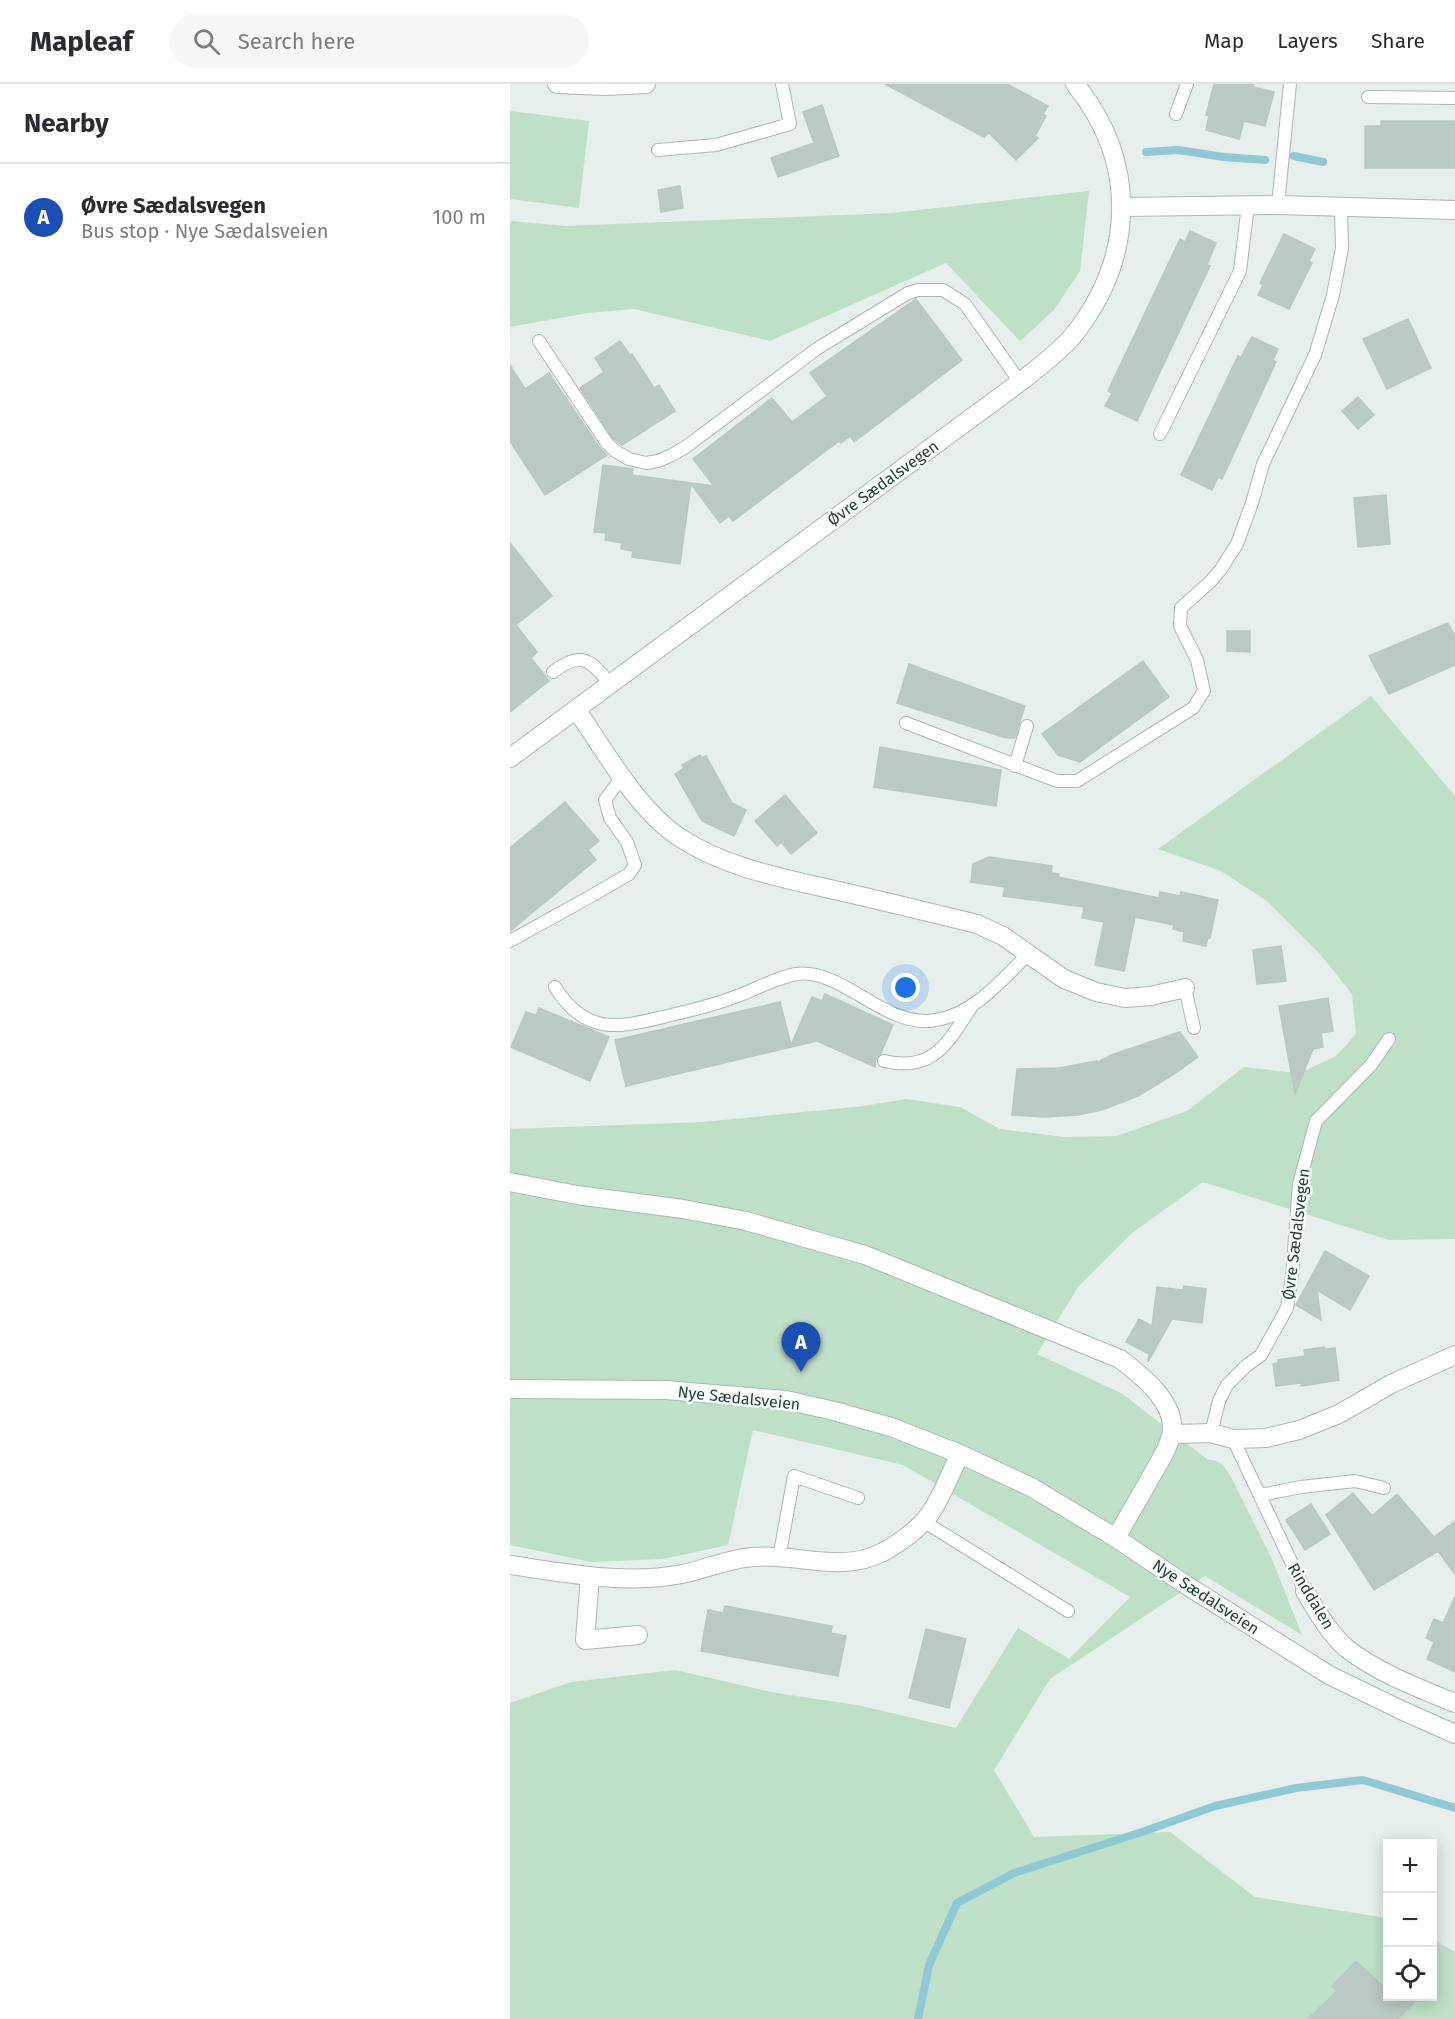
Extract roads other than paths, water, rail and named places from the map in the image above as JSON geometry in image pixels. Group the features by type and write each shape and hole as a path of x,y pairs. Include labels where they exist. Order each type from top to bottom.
{"street":[{"path":"557,84 605,86 645,84"},
{"name":"Øvre Sædalsvegen","path":"510,758 1020,382 1049,360 1064,345 1091,311 1105,286 1116,256 1123,207 1119,177 1104,128 1089,101 1075,84"},
{"path":"1123,207 1278,205 1455,210"},
{"path":"576,709 622,777 653,814 678,837 715,856 756,872 977,924 1003,936 1064,979 1095,992 1125,998 1151,996 1185,988"},
{"path":"510,1182 577,1195 683,1209 746,1221 865,1255 1120,1359 1144,1377 1159,1394 1170,1414 1172,1434 1164,1454 1116,1538"},
{"path":"1172,1434 1211,1433 1233,1439 1266,1438 1299,1430 1339,1414 1391,1384 1455,1355"},
{"name":"Nye Sædalsveien","path":"510,1389 666,1390 786,1401 834,1411 891,1427 960,1454 1031,1487 1116,1538 1329,1675 1455,1734"},
{"path":"510,1565 590,1576 641,1578 682,1574 722,1562 754,1557 834,1564 858,1561 882,1552 906,1537 929,1516 960,1454"},
{"path":"590,1576 585,1640 638,1635"},
{"name":"Rinddalen","path":"1305,1591 1321,1619 1345,1647 1382,1671 1455,1703"}],"lane":[{"path":"658,150 716,145 790,124 782,84"},
{"path":"1176,114 1188,84"},
{"path":"1278,205 1290,84"},
{"path":"1368,97 1455,98"},
{"path":"1160,434 1240,271 1248,205"},
{"path":"906,723 1057,781 1077,781 1192,708 1204,692 1197,660 1180,626 1181,608 1211,581 1237,544 1263,464 1315,356 1334,295 1342,248 1341,208"},
{"path":"539,341 606,442 615,451 629,459 646,463 658,461 687,446 818,348 908,293 918,290 943,290 965,304 1020,382"},
{"path":"553,672 568,662 586,660 595,665 610,684"},
{"path":"1016,766 1027,726"},
{"path":"510,941 629,874 635,865 627,842 610,818 605,800 622,777"},
{"path":"555,987 573,1010 596,1023 624,1026 707,1006 771,981 807,974 839,985 890,1012 922,1022 939,1020 973,1005 989,993 1027,955"},
{"path":"1185,988 1194,1028"},
{"path":"884,1061 911,1064 935,1055 945,1045 973,1005"},
{"name":"Øvre Sædalsvegen","path":"1211,1433 1219,1401 1227,1385 1246,1366 1262,1355 1287,1308 1292,1276 1299,1184 1316,1121 1371,1065 1389,1040"},
{"name":"Rinddalen","path":"1233,1439 1305,1591"},
{"path":"779,1558 794,1476 858,1498"},
{"path":"1261,1495 1301,1487 1355,1481 1384,1488"},
{"path":"924,1521 1068,1611"}],"waterway":[{"path":"1146,152 1178,150 1265,160"},
{"path":"1294,156 1323,162"},
{"path":"918,2019 929,1965 957,1903 1014,1873 1215,1806 1296,1788 1363,1780 1455,1808"}],"place":[{"name":"Øvre Sædalsvegen","path":"801,1372"}]}
